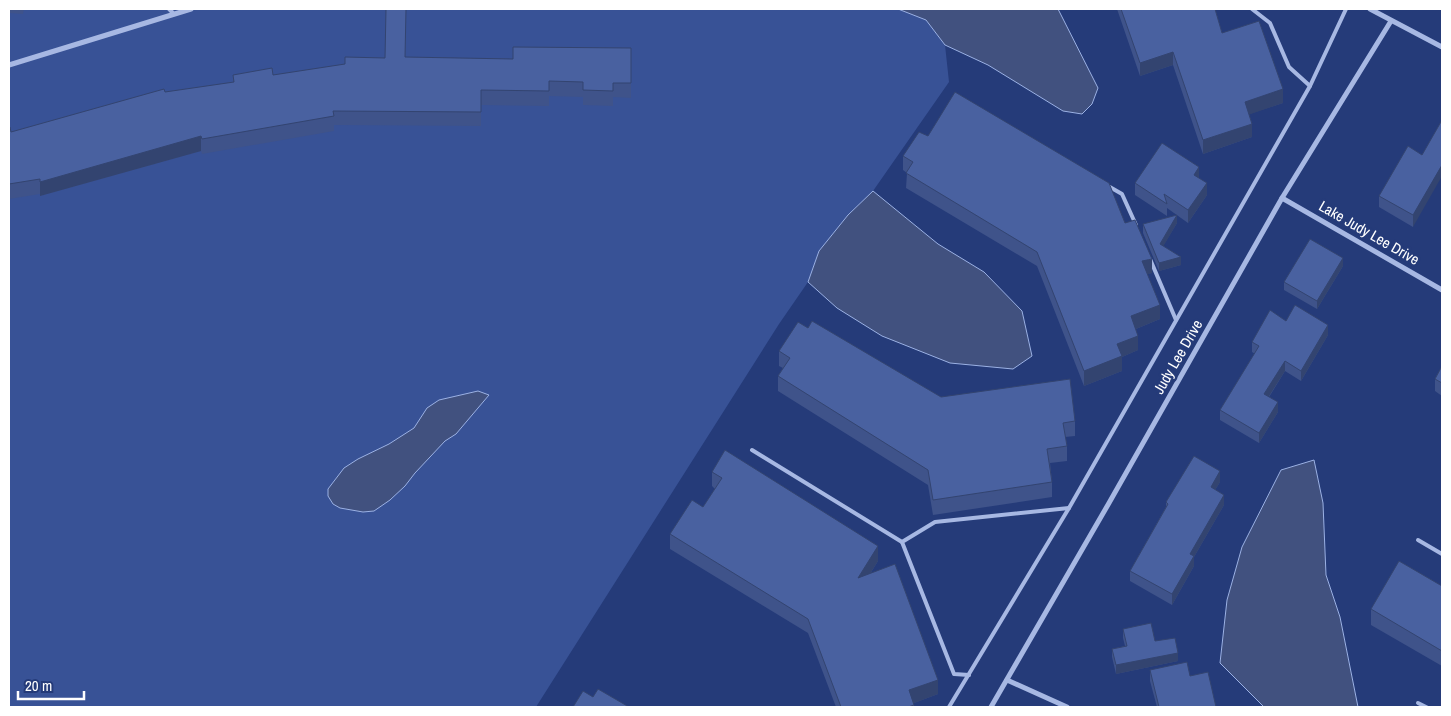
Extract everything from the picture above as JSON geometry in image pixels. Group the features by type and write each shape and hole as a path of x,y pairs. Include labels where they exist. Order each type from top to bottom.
{"street":[{"path":"9,65 191,9"},
{"path":"1370,9 1442,48"},
{"name":"Judy Lee Drive","path":"991,707 1282,198 1391,21"},
{"name":"Lake Judy Lee Drive","path":"1282,198 1442,290"},
{"path":"1007,680 1067,707"}],"lane":[{"path":"169,9 174,14"},
{"path":"1252,9 1270,23 1289,68 1310,86"},
{"path":"949,707 1069,508 1310,86 1346,9"},
{"path":"1105,184 1122,194 1138,230"},
{"path":"1149,257 1176,320"},
{"path":"752,450 902,542 954,674 970,675"},
{"path":"902,542 935,522 1069,508"},
{"path":"1418,540 1442,554"},
{"path":"1418,702 1426,707"}],"shaded area":[{"path":"9,9 898,9 926,20 945,45 949,82 873,191 848,215 819,251 808,282 779,324 536,707 9,707"},
{"path":"898,9 1058,9 1098,88 1092,104 1082,114 1063,111 988,65 945,45 926,20"},
{"path":"873,191 938,244 984,272 1022,311 1032,356 1013,369 950,363 882,336 837,308 808,282 819,251 848,215"},
{"path":"478,391 489,395 456,434 445,441 390,500 374,511 363,512 340,508 333,504 328,496 328,489 344,468 414,428 427,408 439,400"},
{"path":"1314,460 1323,503 1326,575 1340,617 1358,707 1264,707 1220,663 1227,600 1242,547 1281,470"}],"building":[{"path":"386,9 406,9 405,57 513,59 513,47 631,48 631,83 613,83 613,91 583,90 583,82 549,81 549,91 481,90 481,112 333,111 334,116 202,139 201,136 40,182 40,179 9,184 10,127 11,132 164,89 165,92 234,82 233,75 272,68 273,75 345,64 345,57 385,58"},
{"path":"1121,9 1215,9 1222,33 1259,21 1283,89 1245,102 1252,124 1203,140 1173,52 1140,63"},
{"path":"955,92 1109,183 1125,223 1135,220 1152,259 1142,261 1160,305 1131,316 1138,336 1117,344 1122,356 1084,371 1037,252 906,173 913,162 903,156 919,132 928,136"},
{"path":"1442,120 1442,165 1413,215 1379,196 1408,146 1422,155"},
{"path":"1162,143 1199,167 1194,175 1207,183 1188,210 1164,194 1167,204 1135,183"},
{"path":"1177,215 1160,244 1181,257 1159,263 1143,224"},
{"path":"1310,239 1343,258 1317,301 1284,282"},
{"path":"1295,305 1328,325 1301,371 1285,361 1264,394 1278,402 1259,433 1220,410 1259,346 1252,342 1270,310 1286,321"},
{"path":"812,321 941,397 1070,379 1075,421 1063,423 1067,446 1047,449 1052,482 933,500 928,470 778,376 790,358 779,351 798,322 808,328"},
{"path":"1442,366 1442,383 1435,379"},
{"path":"725,450 878,546 858,578 895,564 938,680 909,690 914,705 908,707 841,707 808,619 670,534 692,500 703,507 722,478 712,472"},
{"path":"1194,456 1220,471 1211,487 1224,495 1190,554 1194,556 1172,594 1130,571 1168,504 1166,502"},
{"path":"1399,561 1442,586 1442,651 1371,609"},
{"path":"1151,623 1155,641 1175,638 1178,653 1116,665 1112,649 1127,646 1123,629"},
{"path":"1187,662 1190,676 1208,672 1216,707 1159,707 1150,670"},
{"path":"598,689 629,707 573,707 583,691 593,697"}]}
